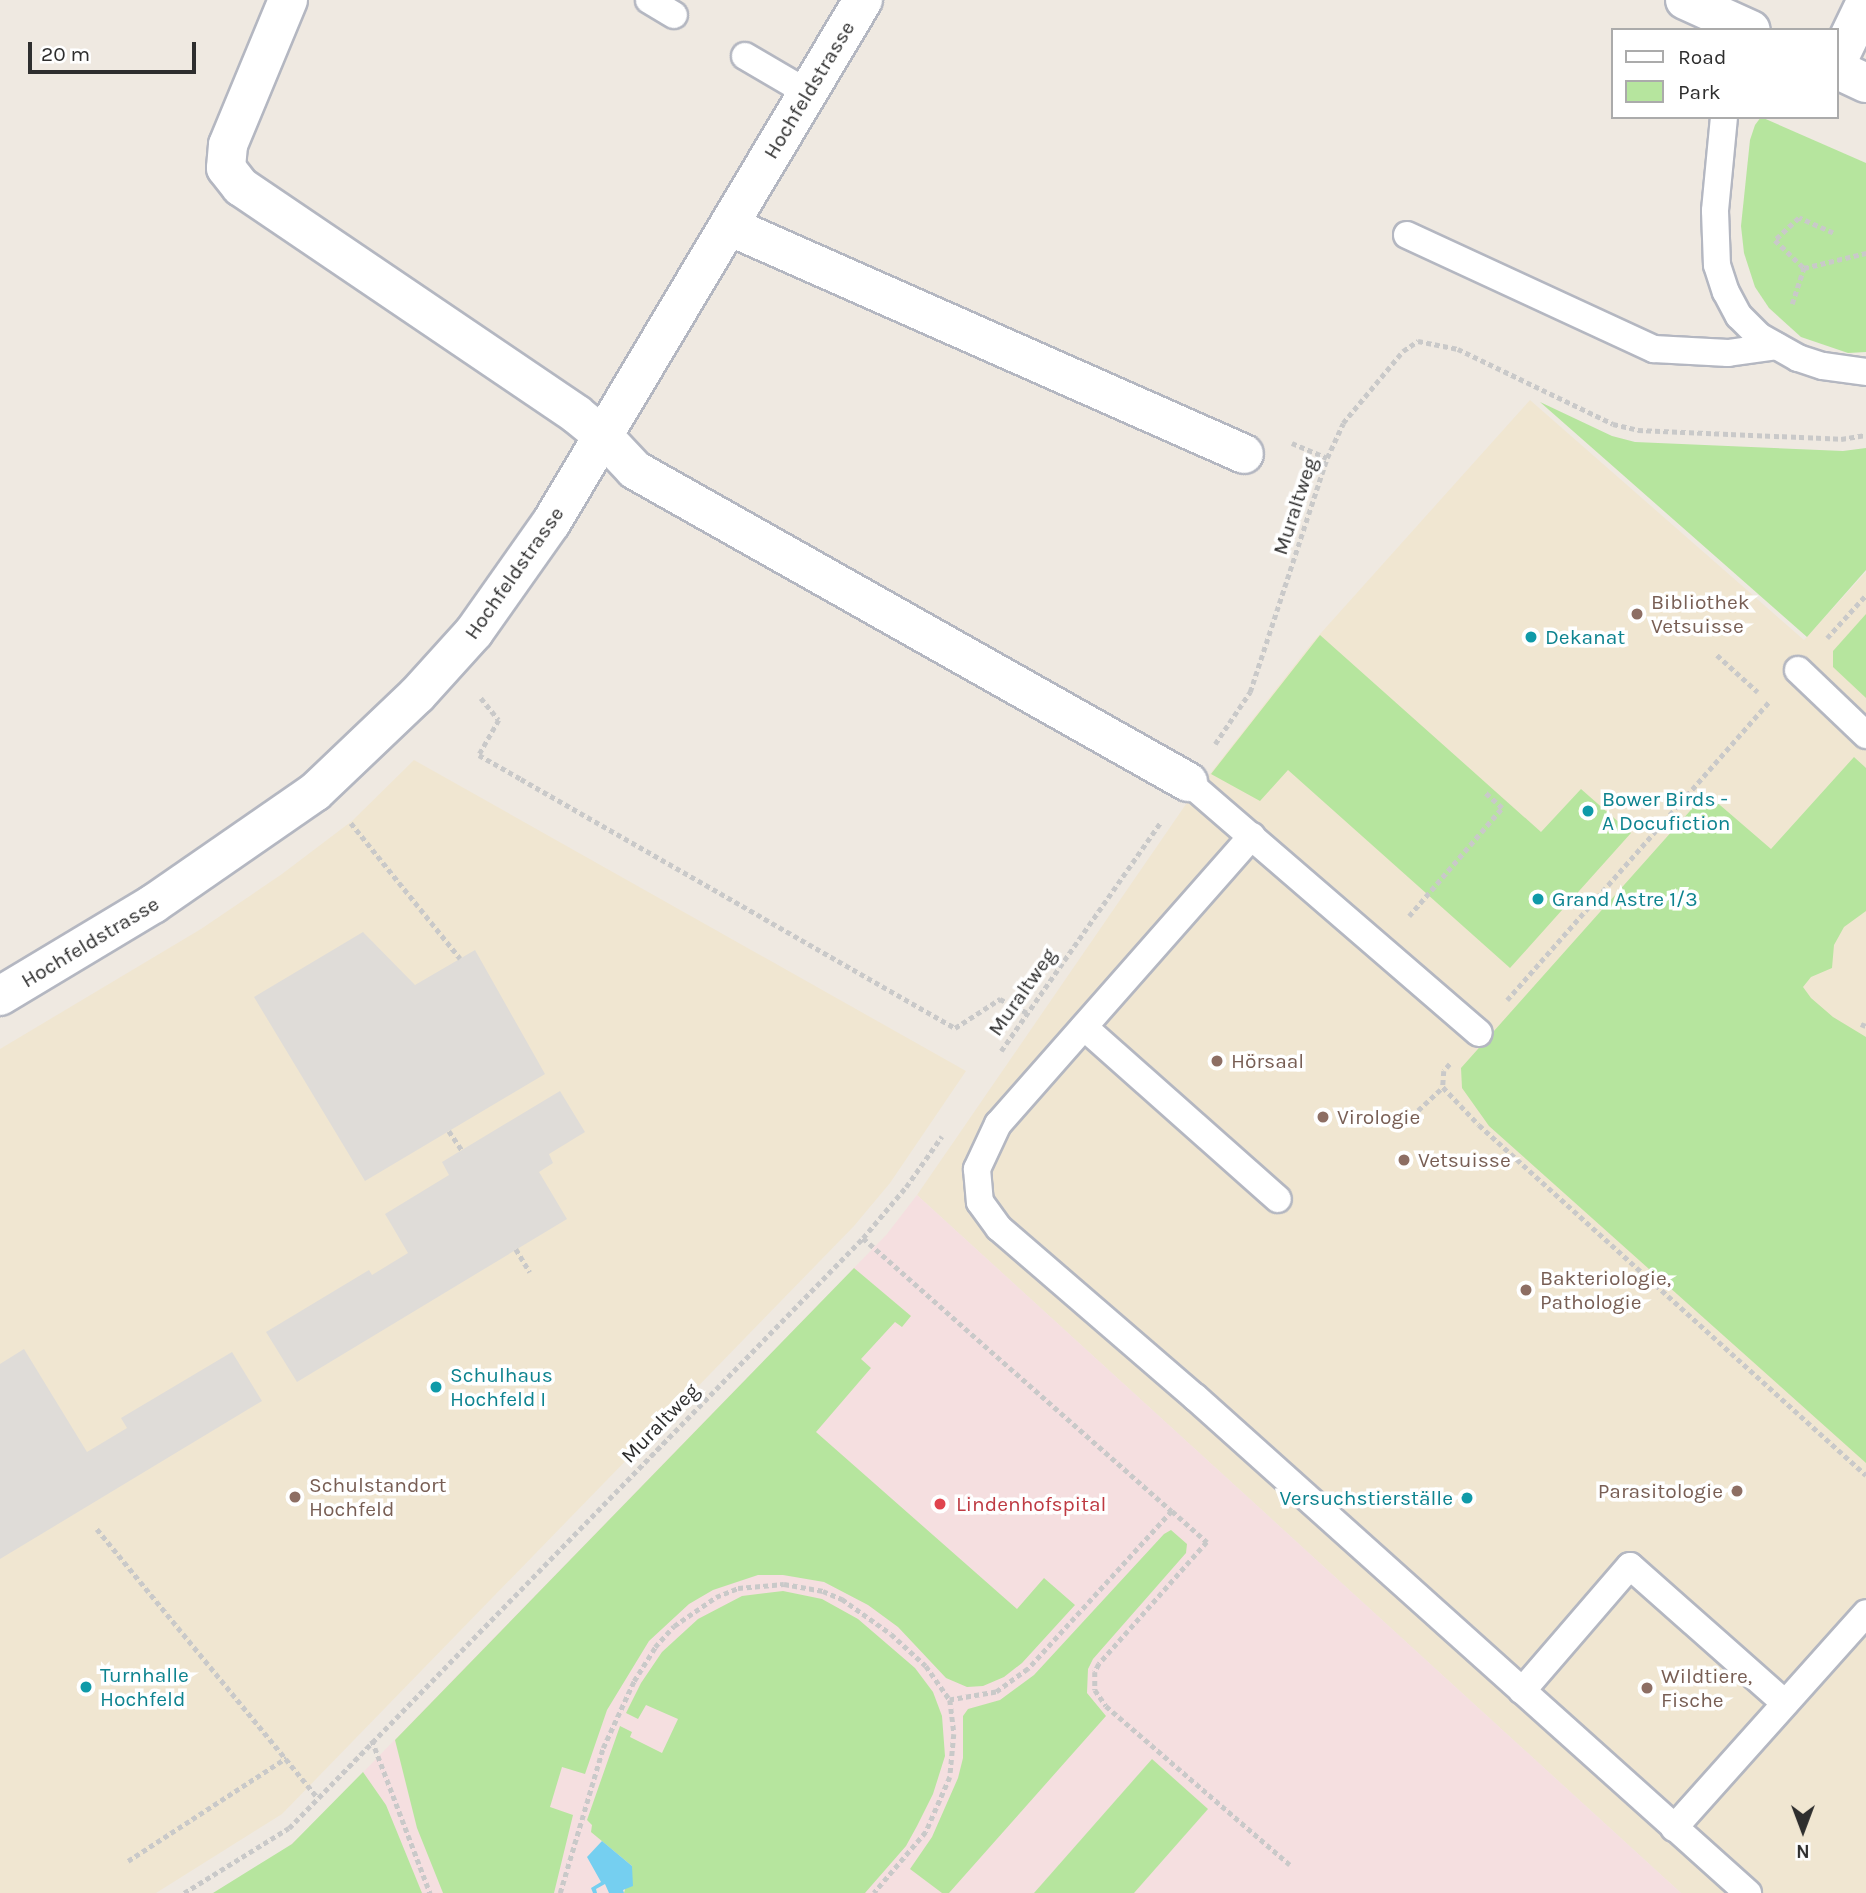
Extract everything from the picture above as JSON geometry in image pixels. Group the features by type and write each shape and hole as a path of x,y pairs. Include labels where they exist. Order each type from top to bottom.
{"street":[{"path":"288,0 228,145 226,168 232,177 576,414 604,437 635,470 1188,782"},
{"name":"Hochfeldstrasse","path":"0,996 214,865 314,792 362,749 474,632 551,523 604,437 863,0"},
{"path":"1838,62 1866,2"},
{"path":"1702,13 1745,28"},
{"path":"1838,67 1866,83"},
{"path":"729,226 1244,454"}],"lane":[{"path":"649,0 674,15"},
{"path":"745,56 808,93"},
{"path":"1724,119 1716,211 1717,265 1726,292 1739,316 1759,336 1798,358 1823,366 1866,372"},
{"path":"1407,234 1654,349 1728,353 1777,346"},
{"path":"1798,670 1866,735"},
{"path":"1188,782 1479,1032"},
{"path":"1252,836 998,1124 985,1148 976,1180 985,1213 1748,1893"},
{"path":"1084,1027 1278,1199"},
{"path":"1522,1691 1630,1566 1785,1703"},
{"path":"1674,1828 1866,1614"}],"path":[{"path":"1833,233 1799,218 1775,240 1804,268 1866,253"},
{"name":"Muraltweg","path":"997,1056 1250,692 1327,458 1343,423 1403,351 1418,341 1458,349 1613,424 1638,430 1841,439 1866,435"},
{"path":"1412,1116 1443,1087 1444,1071 1866,595"},
{"path":"1717,655 1769,702"},
{"path":"478,695 499,720 479,755 510,773 955,1028 1000,999 1027,1013"},
{"path":"1381,948 1502,808 1483,791"},
{"path":"359,832 460,958"},
{"path":"1443,1087 1479,1125 1866,1475"},
{"path":"449,1131 461,1150"},
{"name":"Muraltweg","path":"184,1893 280,1836 318,1798 863,1238 906,1187 944,1133"},
{"path":"863,1238 1207,1542 1099,1664 1095,1672 1095,1690 1106,1706 1290,1865"},
{"path":"516,1249 530,1272"},
{"path":"950,1700 996,1692 1028,1669 1172,1511"},
{"path":"97,1529 318,1798"},
{"path":"560,1893 603,1748 634,1681 655,1647 674,1626 716,1597 738,1588 784,1584 823,1591 842,1599 891,1634 926,1666 950,1700 954,1734 950,1777 926,1832 874,1893"},
{"path":"372,1741 430,1893"},
{"path":"128,1861 286,1758"}],"shaded area":[{"name":"Vetsuisse","path":"1530,400 1804,640 1866,572 1866,1893 1681,1893 917,1195 1184,807 1312,643"},
{"name":"Schulstandort Hochfeld","path":"414,760 966,1071 890,1183 854,1226 282,1814 156,1893 0,1893 0,1049 201,929 282,874 352,821"},
{"path":"363,932 415,985 475,950 545,1074 365,1181 254,997"},
{"path":"560,1091 585,1132 549,1154 553,1163 539,1172 567,1219 297,1382 266,1332 369,1270 372,1275 408,1253 385,1214 449,1175 442,1162"},
{"name":"Lindenhofspital","path":"917,1195 1681,1893 213,1893 280,1853 303,1834 887,1234"},
{"path":"24,1349 87,1452 127,1428 121,1418 232,1352 262,1401 0,1559 0,1364"}],"green space":[{"path":"1760,119 1766,119 1866,163 1866,352 1848,353 1801,337 1769,308 1755,287 1744,253 1741,226 1750,140"},
{"path":"1540,402 1612,436 1635,442 1843,451 1866,448 1866,570 1807,637"},
{"path":"1866,614 1866,698 1833,667 1833,651"},
{"path":"1320,635 1541,832 1581,789 1631,833 1510,968 1288,770 1260,801 1211,774"},
{"path":"1854,757 1866,768 1866,911 1844,927 1834,945 1832,968 1811,977 1803,987 1811,998 1833,1017 1866,1037 1866,1463 1489,1126 1462,1088 1461,1068 1706,793 1771,849"},
{"path":"854,1268 911,1316 902,1327 895,1322 861,1359 871,1368 816,1432 1017,1609 1044,1578 1075,1605 1022,1663 1004,1677 983,1686 967,1687 946,1678 898,1627 868,1605 824,1582 783,1575 758,1575 713,1590 689,1604 649,1641 607,1710 585,1774 562,1767 550,1807 573,1815 554,1893 443,1893 417,1828 395,1740"},
{"path":"1171,1530 1187,1544 1186,1553 1093,1659 1088,1669 1087,1693 1106,1716 949,1893 942,1893 910,1869 932,1837 958,1778 963,1758 963,1716 968,1709 1000,1700 1034,1675 1164,1534"},
{"path":"783,1591 822,1599 858,1619 915,1668 933,1692 942,1716 945,1756 933,1794 917,1826 906,1846 865,1893 624,1893 632,1866 591,1832 592,1825 587,1820 620,1726 632,1732 630,1737 662,1753 678,1719 646,1705 638,1719 626,1713 641,1683 662,1652 698,1619 742,1596"},
{"path":"1152,1759 1208,1809 1134,1893 1034,1893"},
{"path":"363,1772 386,1805 422,1893 213,1893 292,1844"}],"water":[{"path":"602,1841 632,1866 633,1886 623,1890 624,1893 609,1893 605,1884 596,1889 597,1893 593,1893 591,1888 601,1882 587,1857"}],"place":[{"name":"Bibliothek Vetsuisse","path":"1637,614"},
{"name":"Dekanat","path":"1531,637"},
{"name":"Bower Birds - A Docufiction","path":"1588,811"},
{"name":"Grand Astre 1/3","path":"1538,899"},
{"name":"Hörsaal","path":"1217,1061"},
{"name":"Virologie","path":"1323,1117"},
{"name":"Vetsuisse","path":"1404,1160"},
{"name":"Bakteriologie, Pathologie","path":"1526,1290"},
{"name":"Schulhaus Hochfeld I","path":"436,1387"},
{"name":"Parasitologie","path":"1737,1491"},
{"name":"Schulstandort Hochfeld","path":"295,1497"},
{"name":"Versuchstierställe","path":"1467,1498"},
{"name":"Lindenhofspital","path":"940,1504"},
{"name":"Turnhalle Hochfeld","path":"86,1687"},
{"name":"Wildtiere, Fische","path":"1647,1688"}]}
